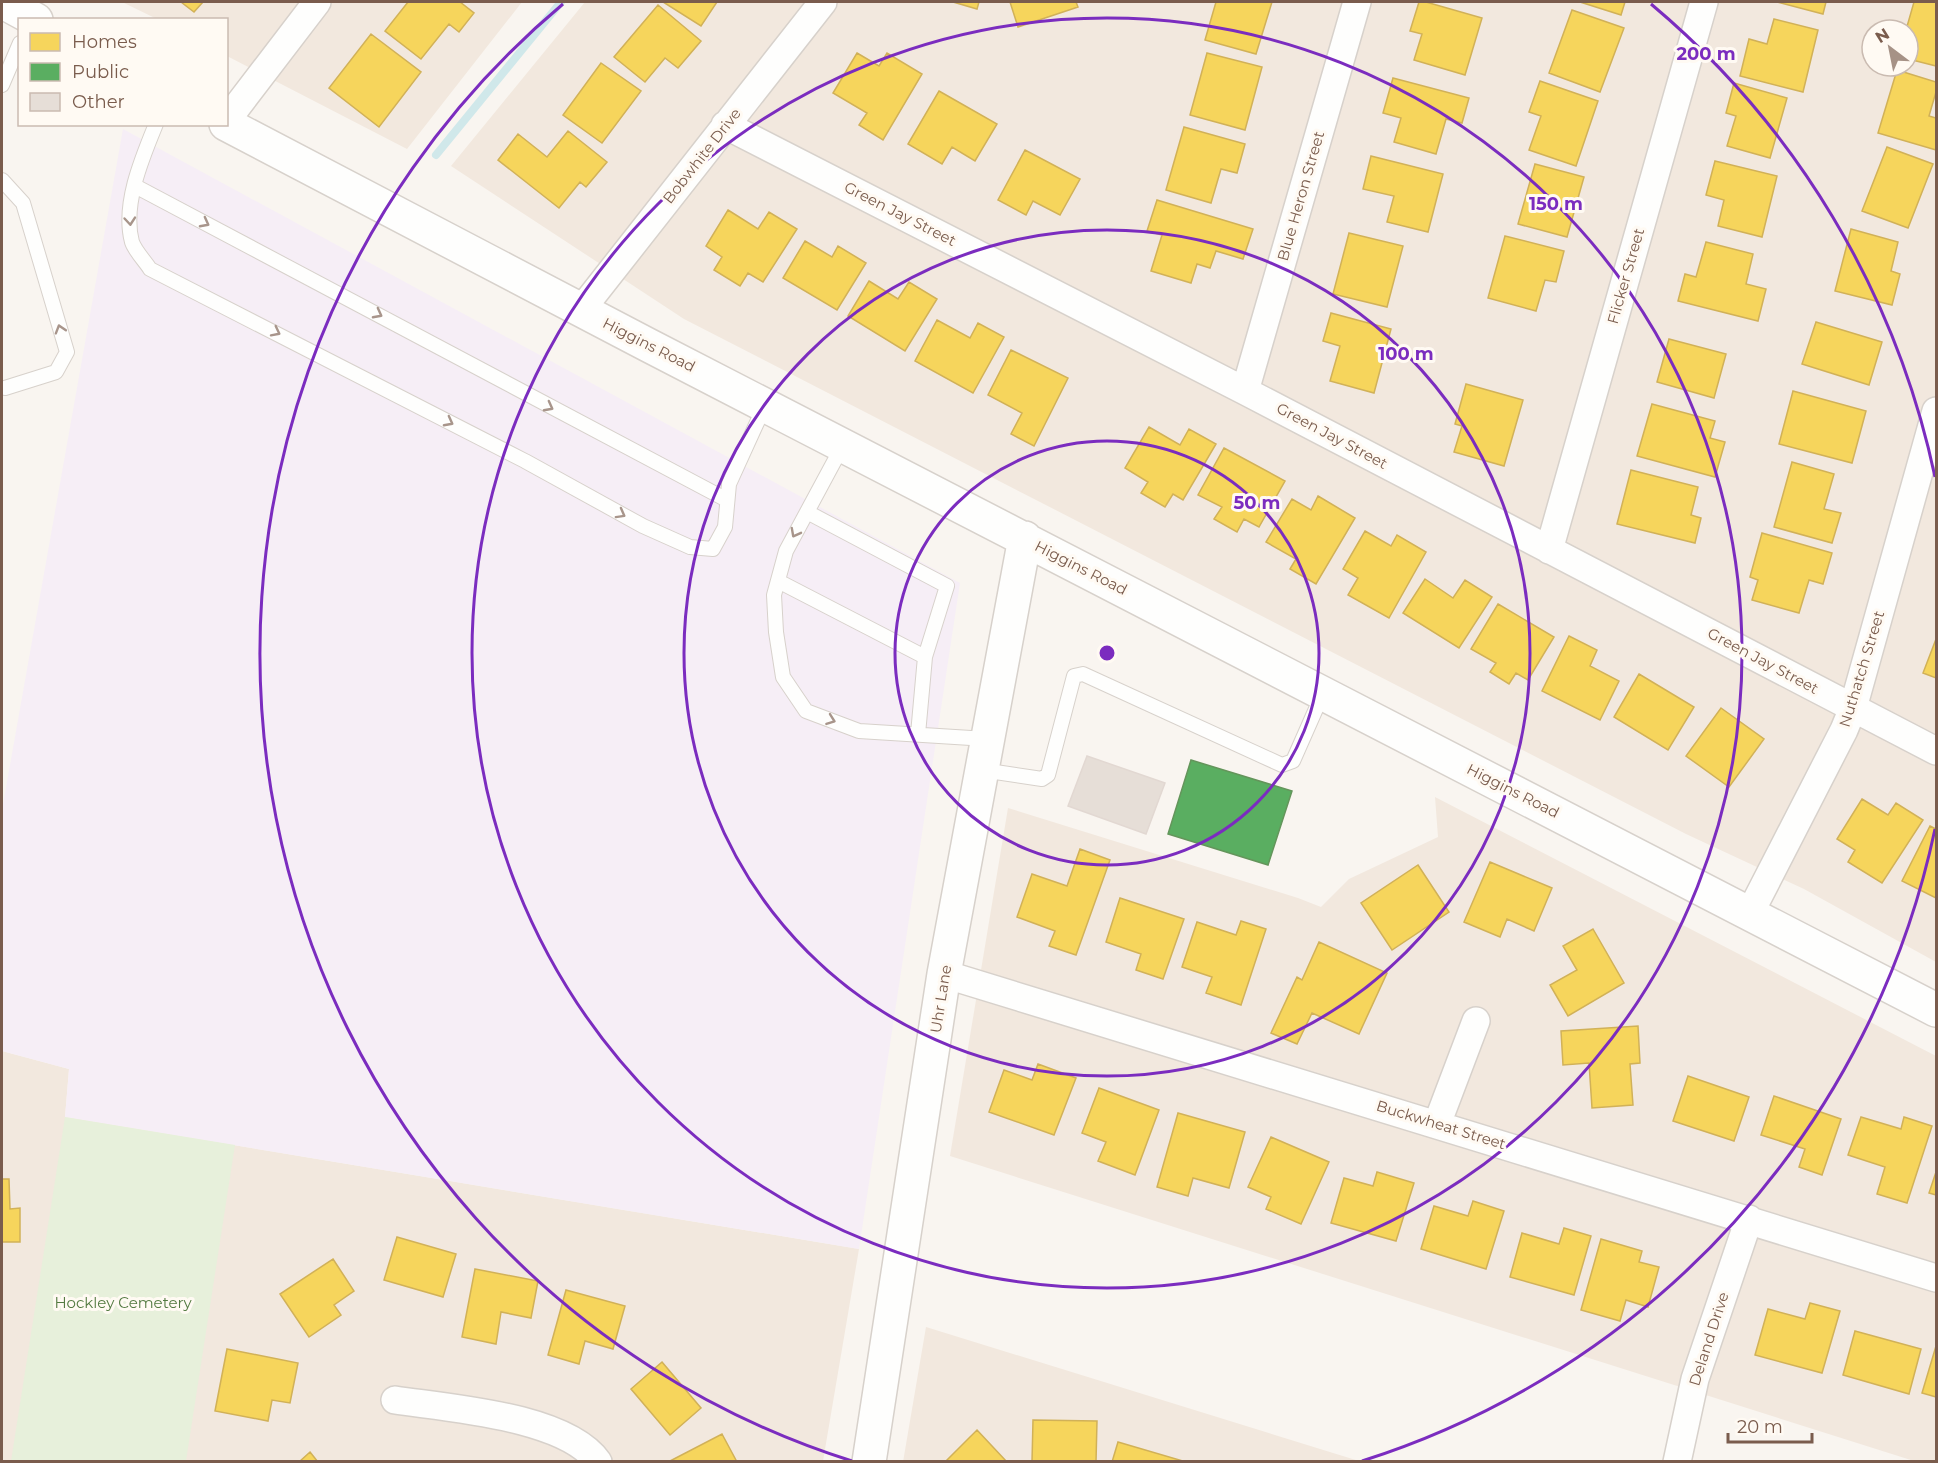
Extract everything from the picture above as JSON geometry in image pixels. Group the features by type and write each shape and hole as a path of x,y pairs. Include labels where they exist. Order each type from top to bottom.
{"street":[{"path":"228,119 316,2"},
{"name":"Bobwhite Drive","path":"581,310 823,2"},
{"name":"Blue Heron Street","path":"1245,391 1356,2"},
{"name":"Flicker Street","path":"1549,550 1704,2"},
{"name":"Higgins Road","path":"228,123 581,310 1936,1010"},
{"name":"Green Jay Street","path":"725,125 1245,391 1936,751"},
{"name":"Nuthatch Street","path":"1750,913 1844,730 1853,708 1936,411"},
{"name":"Uhr Lane","path":"869,1461 944,974 1024,538"},
{"name":"Buckwheat Street","path":"944,974 1936,1278"},
{"path":"1437,1124 1476,1021"},
{"name":"Deland Drive","path":"1677,1461 1695,1379 1749,1219"},
{"path":"395,1400 520,1419 570,1438 598,1461"}],"lane":[{"path":"2,85 18,38"},
{"path":"155,126 141,161 129,209 132,243 150,269 514,456 643,526 690,547 712,549 724,527 729,484 765,405"},
{"path":"2,180 23,203 67,352 56,372 3,384"},
{"path":"135,186 727,500"},
{"path":"843,445 786,550 774,595 776,632 783,677 806,711 859,730 918,734 985,754 1042,779 1048,775 1074,676 1083,674 1282,765 1293,761 1323,693"},
{"path":"807,512 947,586 925,657 918,734"},
{"path":"778,581 925,657"}],"shaded area":[{"path":"122,2 522,2 407,149 228,57 228,18 155,18"},
{"path":"585,2 1936,2 1936,962 1804,889 1686,834 684,319 451,166"},
{"path":"123,129 960,583 859,1249 65,1117 69,1069 2,1051 2,810"},
{"path":"1435,797 1936,1056 1936,1461 1914,1461 950,1156 1008,808 1321,907 1349,879 1438,837"},
{"path":"2,1051 69,1069 65,1117 859,1249 823,1461 2,1461"},
{"path":"926,1327 1359,1461 903,1462"}],"green space":[{"name":"Hockley Cemetery","path":"65,1117 235,1145 186,1461 11,1461"}],"building: Homes":[{"path":"181,2 203,2 194,12"},
{"path":"408,2 460,2 474,13 459,32 449,24 421,59 385,31"},
{"path":"663,2 717,2 701,26"},
{"path":"953,2 979,2 977,9"},
{"path":"1010,2 1076,2 1078,7 1018,27"},
{"path":"1216,2 1272,2 1256,54 1205,40"},
{"path":"1419,2 1482,18 1465,75 1414,60 1422,34 1410,31"},
{"path":"1580,2 1625,2 1621,15"},
{"path":"1777,2 1826,2 1823,14"},
{"path":"1914,2 1936,2 1936,66 1920,62 1920,18 1909,18"},
{"path":"658,5 701,41 678,68 665,58 645,82 614,57"},
{"path":"1572,10 1624,28 1600,92 1549,73"},
{"path":"1774,19 1818,30 1803,92 1740,76 1749,39 1767,44"},
{"path":"371,34 421,72 379,127 329,88"},
{"path":"857,53 879,66 887,53 922,74 883,140 859,125 867,113 833,93"},
{"path":"1207,53 1262,67 1245,130 1190,115"},
{"path":"601,63 641,91 602,143 563,115"},
{"path":"1920,77 1936,82 1936,92 1929,116 1936,118 1936,150 1878,133 1895,78"},
{"path":"1393,78 1469,98 1462,123 1446,119 1436,154 1394,142 1401,118 1383,113"},
{"path":"1540,81 1598,101 1576,166 1529,150 1541,116 1529,112"},
{"path":"1734,83 1787,98 1770,158 1727,146 1736,116 1726,113"},
{"path":"939,91 997,124 975,161 952,147 942,164 908,144"},
{"path":"1184,127 1245,144 1237,173 1221,169 1211,203 1166,190"},
{"path":"568,131 607,162 586,187 580,182 559,208 498,160 518,134 547,157"},
{"path":"1887,147 1933,164 1908,228 1862,211"},
{"path":"1025,150 1080,179 1060,215 1033,201 1026,215 998,200"},
{"path":"1371,156 1443,174 1428,232 1387,222 1394,196 1363,189"},
{"path":"1715,161 1777,176 1762,237 1718,226 1724,200 1706,195"},
{"path":"1535,164 1584,177 1567,237 1518,224"},
{"path":"1157,200 1253,229 1243,259 1216,251 1210,268 1197,264 1191,283 1151,271 1162,235 1147,231"},
{"path":"728,210 758,229 769,212 797,229 763,282 748,273 740,286 714,270 722,257 706,246"},
{"path":"1851,229 1898,242 1891,271 1900,274 1892,305 1835,291"},
{"path":"1349,233 1403,246 1387,307 1333,294"},
{"path":"1505,236 1564,251 1556,282 1545,280 1536,311 1488,298"},
{"path":"805,241 832,257 838,246 866,263 837,310 783,278"},
{"path":"1706,242 1753,254 1746,284 1766,289 1758,321 1678,301 1685,274 1696,277"},
{"path":"869,281 898,299 909,282 937,299 905,351 848,316"},
{"path":"1331,313 1391,329 1374,393 1330,381 1340,346 1323,341"},
{"path":"937,320 970,338 978,323 1004,337 973,393 915,361"},
{"path":"1816,322 1882,342 1869,385 1802,364"},
{"path":"1669,339 1726,354 1714,398 1657,382"},
{"path":"1011,350 1068,378 1034,446 1011,434 1022,413 988,395"},
{"path":"1466,384 1523,400 1504,466 1454,452 1462,426 1455,424"},
{"path":"1793,391 1866,411 1852,463 1779,444"},
{"path":"1652,404 1715,421 1710,438 1725,442 1715,477 1637,456"},
{"path":"1149,427 1180,445 1189,429 1216,444 1183,500 1173,494 1165,507 1141,493 1148,482 1125,468"},
{"path":"1224,448 1285,481 1259,527 1244,519 1237,532 1214,519 1222,507 1198,495"},
{"path":"1792,462 1834,474 1824,509 1841,513 1832,543 1774,527"},
{"path":"1631,470 1698,487 1691,515 1701,518 1695,543 1617,524"},
{"path":"1318,496 1355,518 1316,584 1290,569 1296,559 1266,542 1292,499 1311,510"},
{"path":"1365,531 1391,546 1397,535 1426,552 1389,618 1348,595 1358,578 1343,569"},
{"path":"1762,533 1832,553 1823,584 1809,580 1799,613 1752,600 1758,580 1750,577"},
{"path":"1425,579 1453,598 1465,580 1492,597 1459,648 1403,613"},
{"path":"1498,604 1554,637 1528,680 1516,673 1509,684 1490,672 1496,663 1471,649"},
{"path":"1569,636 1597,650 1590,666 1619,681 1600,720 1542,691"},
{"path":"1936,639 1936,678 1923,673"},
{"path":"1639,674 1694,707 1668,750 1614,717"},
{"path":"1721,708 1764,739 1729,787 1686,756"},
{"path":"1862,799 1888,815 1896,803 1923,820 1882,883 1848,862 1855,850 1837,839"},
{"path":"1930,826 1936,829 1936,898 1902,881"},
{"path":"1080,849 1110,860 1076,955 1049,946 1055,931 1017,917 1032,874 1067,886"},
{"path":"1490,862 1552,888 1534,931 1507,919 1500,937 1464,922"},
{"path":"1418,865 1449,912 1392,950 1361,903"},
{"path":"1120,898 1184,919 1163,979 1136,970 1141,954 1106,942"},
{"path":"1241,921 1266,929 1241,1005 1206,993 1212,977 1182,967 1197,922 1236,935"},
{"path":"1593,929 1624,983 1568,1016 1550,985 1577,970 1563,946"},
{"path":"1319,942 1387,973 1359,1034 1312,1013 1297,1044 1271,1033 1297,977 1302,980"},
{"path":"1638,1026 1640,1063 1630,1064 1633,1105 1592,1108 1589,1063 1563,1065 1561,1031"},
{"path":"1038,1064 1076,1078 1054,1135 989,1112 1004,1070 1032,1080"},
{"path":"1688,1076 1749,1097 1734,1141 1673,1121"},
{"path":"1099,1088 1159,1110 1135,1175 1098,1161 1106,1142 1082,1133"},
{"path":"1774,1096 1841,1119 1822,1175 1799,1167 1805,1149 1761,1135"},
{"path":"1178,1113 1245,1132 1229,1188 1193,1178 1188,1196 1157,1187"},
{"path":"1861,1117 1901,1129 1904,1117 1932,1126 1907,1203 1877,1194 1885,1167 1848,1155"},
{"path":"1271,1137 1329,1162 1301,1224 1266,1209 1271,1197 1248,1187"},
{"path":"1377,1172 1414,1183 1396,1241 1331,1223 1344,1178 1373,1186"},
{"path":"1936,1172 1936,1195 1929,1193"},
{"path":"2,1179 9,1179 10,1209 20,1208 20,1242 2,1242"},
{"path":"1473,1201 1504,1211 1486,1269 1421,1249 1434,1206 1468,1216"},
{"path":"1564,1228 1591,1236 1574,1295 1510,1277 1522,1233 1559,1244"},
{"path":"397,1237 456,1254 443,1297 384,1280"},
{"path":"1601,1239 1642,1251 1639,1262 1659,1267 1648,1307 1626,1300 1620,1321 1581,1310"},
{"path":"333,1259 354,1291 334,1305 341,1315 309,1337 280,1294"},
{"path":"475,1269 538,1281 531,1318 501,1312 496,1344 462,1337"},
{"path":"566,1290 625,1306 613,1349 585,1341 579,1364 548,1355"},
{"path":"1810,1303 1840,1311 1822,1373 1755,1355 1768,1309 1805,1319"},
{"path":"1855,1331 1921,1349 1909,1394 1843,1375"},
{"path":"1936,1346 1936,1397 1922,1393"},
{"path":"227,1349 298,1363 290,1403 272,1400 268,1421 215,1411"},
{"path":"662,1362 701,1408 670,1435 631,1389"},
{"path":"1033,1420 1097,1421 1096,1462 1032,1462"},
{"path":"977,1430 1007,1462 945,1462"},
{"path":"722,1434 737,1462 670,1462 670,1461"},
{"path":"1118,1442 1183,1461 1183,1462 1112,1462"},
{"path":"310,1452 318,1462 299,1462"}],"building: Public":[{"path":"1191,760 1292,791 1268,865 1168,834"}],"building: Other":[{"path":"1087,756 1165,783 1146,834 1068,806"}],"waterway":[{"path":"436,155 561,2"}]}
